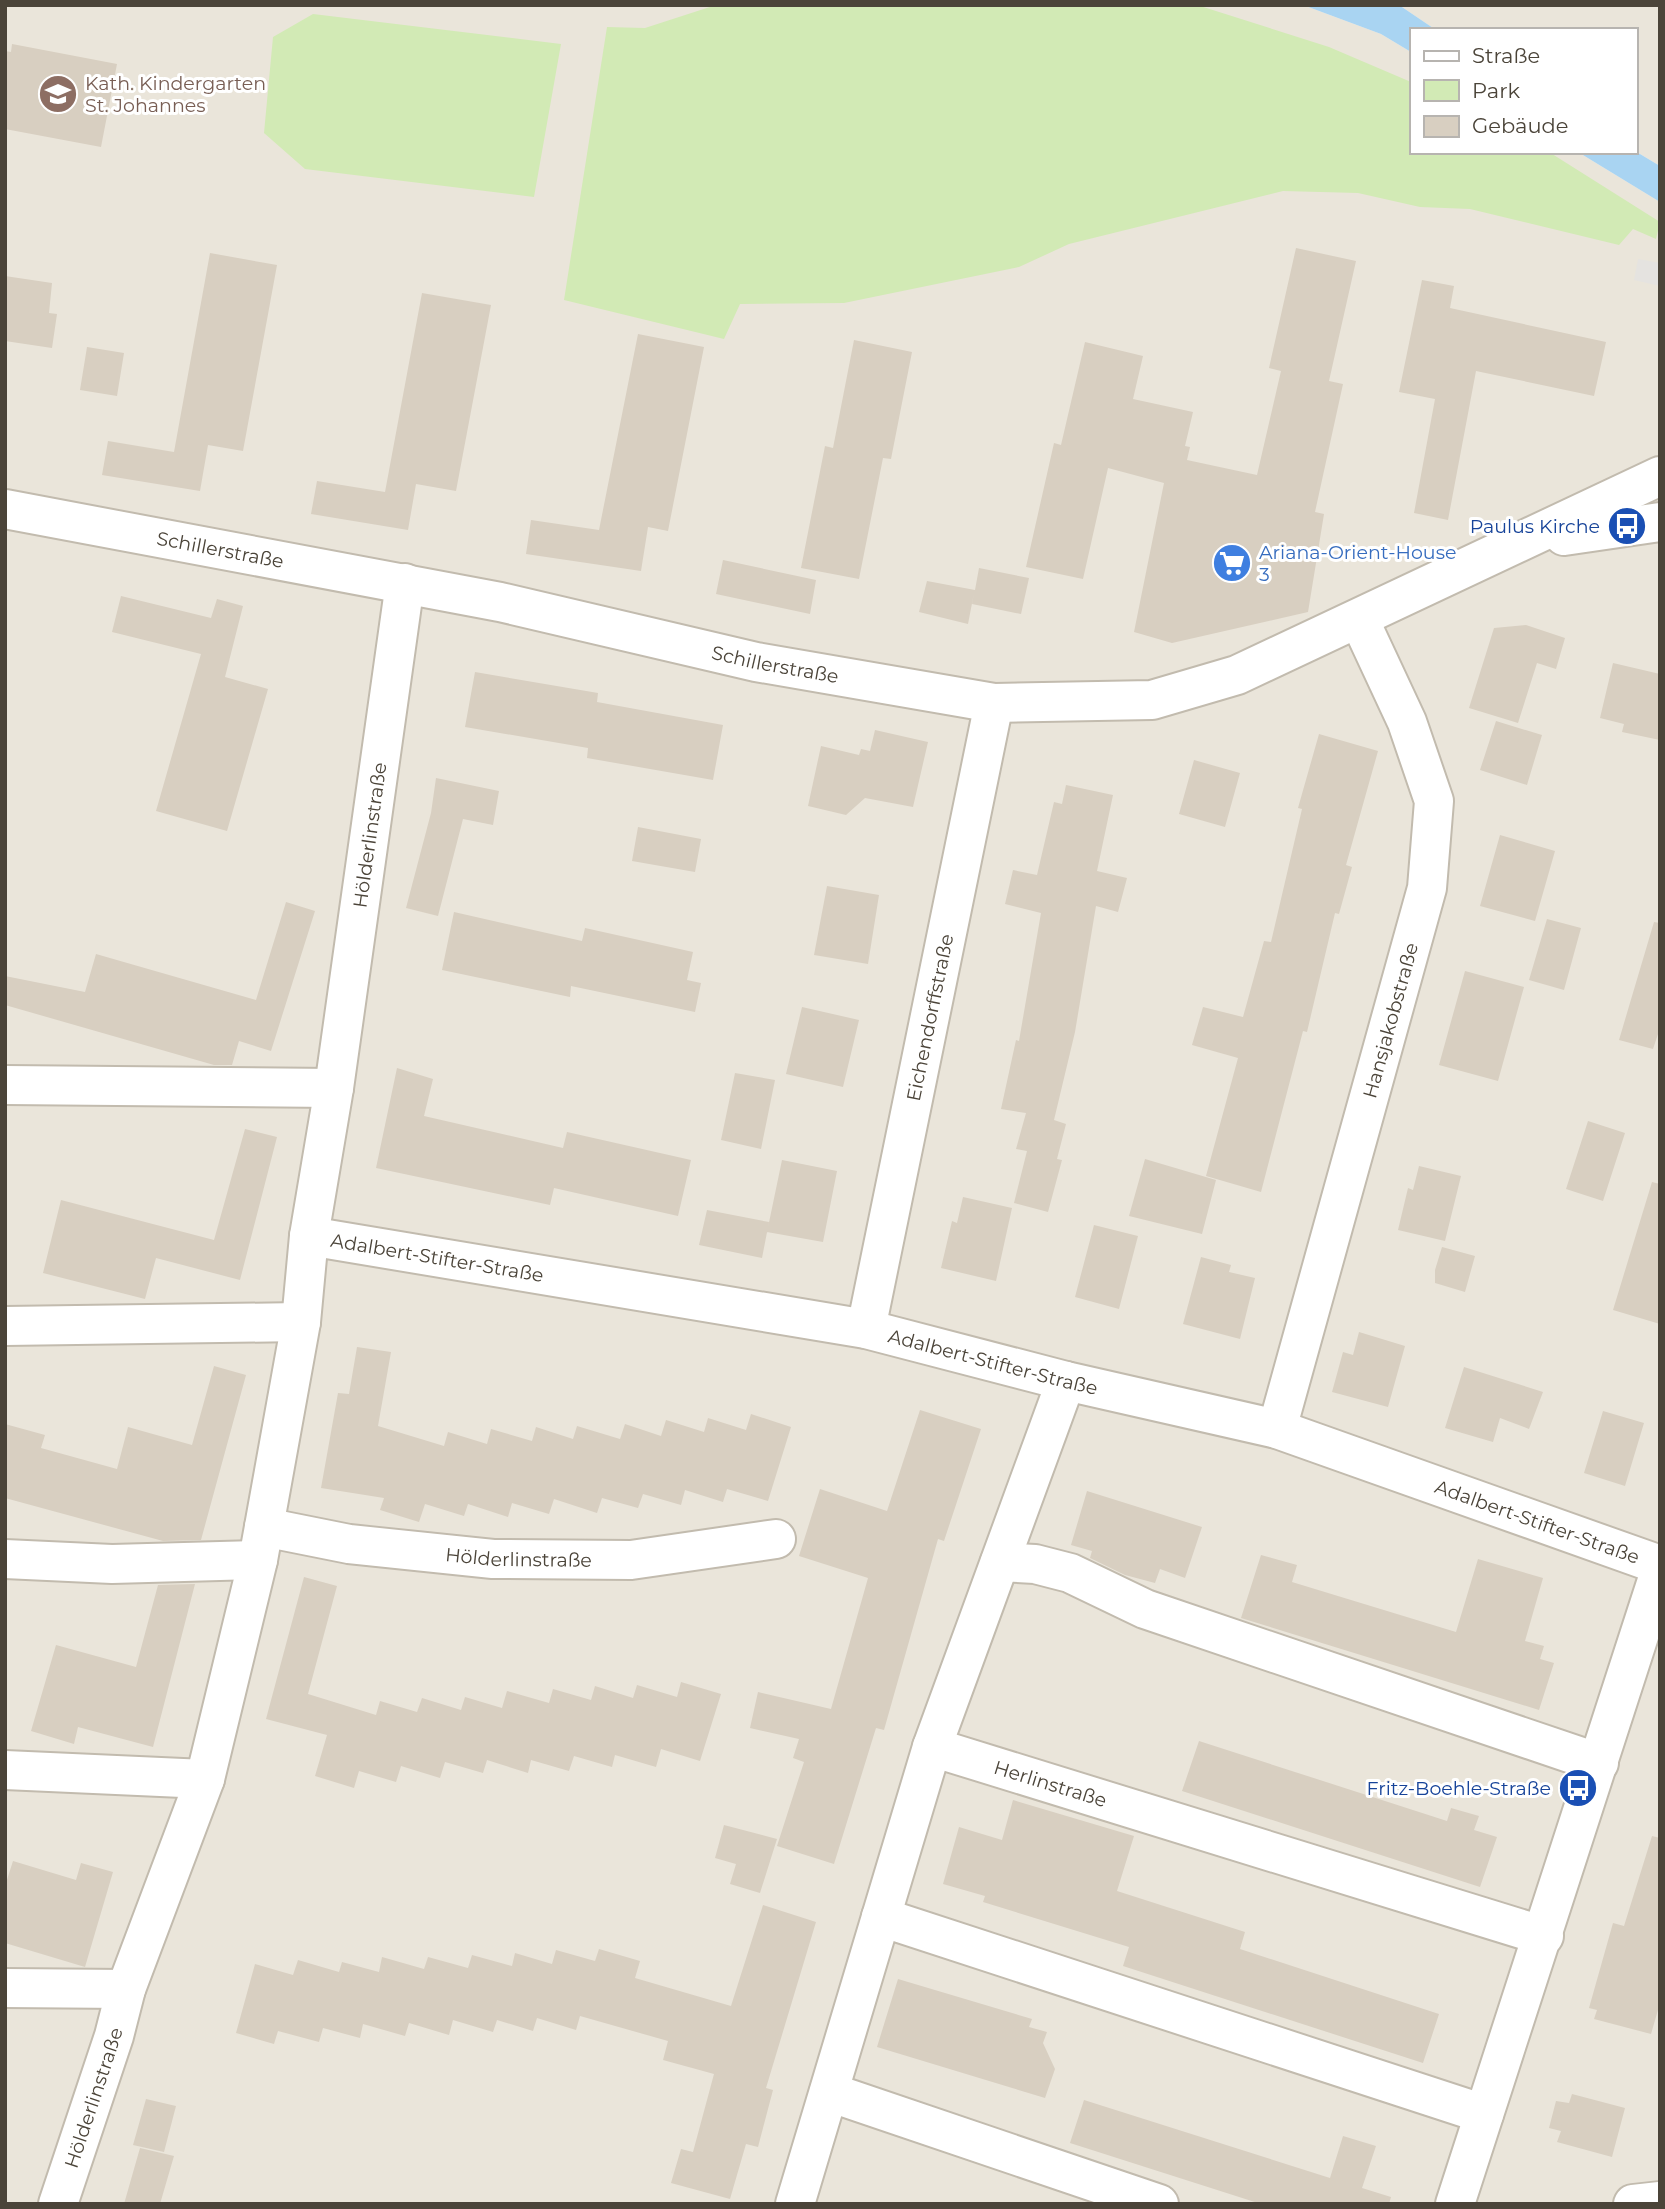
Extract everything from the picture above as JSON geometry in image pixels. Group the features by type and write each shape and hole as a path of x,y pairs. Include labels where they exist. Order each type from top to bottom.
{"street":[{"name":"Schillerstraße","path":"5,509 500,602 756,662 994,704 1152,699 1237,675 1660,476"},
{"name":"Schillerstraße","path":"1524,542 1660,522"},
{"name":"Hölderlinstraße","path":"58,2204 114,2036 126,1989 205,1779 261,1544 301,1322 309,1236 334,1088 405,583"},
{"name":"Hansjakobstraße","path":"1277,1429 1427,888 1434,801 1407,722 1359,619"},
{"name":"Eichendorffstraße","path":"866,1329 994,704"},
{"path":"5,1085 334,1088"},
{"name":"Adalbert-Stifter-Straße","path":"309,1236 866,1329 1066,1381 1277,1429 1660,1565"},
{"path":"5,1326 301,1322"},
{"path":"795,2204 932,1746 1066,1381"},
{"name":"Hölderlinstraße","path":"5,1559 112,1564 261,1544 349,1544 493,1559 631,1560 776,1539"},
{"path":"1000,1562 1035,1564 1070,1573 1145,1609 1599,1763"},
{"path":"1455,2204 1660,1571"},
{"name":"Herlinstraße","path":"932,1746 1544,1936"},
{"path":"5,1770 205,1779"},
{"path":"881,1917 1484,2114"},
{"path":"5,1988 126,1989"},
{"path":"829,2092 1159,2204"},
{"path":"1633,2204 1660,2201"}],"shaded area":[{"path":"5,5 1303,5 1381,34 1410,51 1410,154 1581,154 1660,202 1660,2204 5,2204"},
{"path":"1399,5 1660,5 1660,166 1637,152 1637,28 1433,28"},
{"path":"1638,259 1660,263 1660,286 1634,280"}],"green space":[{"path":"716,5 1197,5 1329,47 1410,82 1410,154 1552,154 1660,222 1656,239 1633,229 1619,245 1470,209 1420,207 1358,193 1283,191 1069,244 1019,267 844,303 740,304 724,339 564,300 607,27 645,28"},
{"path":"313,14 561,44 534,197 305,169 264,133 273,37"}],"water":[{"path":"1303,5 1399,5 1433,28 1410,28 1410,51 1381,34"},
{"path":"1637,152 1660,166 1660,202 1581,154"}],"building":[{"name":"Kath. Kindergarten St. Johannes","path":"12,44 117,64 101,147 5,129 5,51 11,52"},
{"path":"1296,248 1356,261 1329,381 1343,384 1315,512 1324,514 1308,612 1172,643 1134,632 1164,483 1108,468 1083,579 1026,567 1054,443 1061,445 1085,342 1143,356 1133,399 1193,412 1185,446 1190,447 1187,460 1257,475 1281,371 1269,368"},
{"path":"210,253 277,265 243,451 208,445 200,491 102,475 108,441 174,452"},
{"path":"5,276 52,283 49,313 57,314 52,348 5,341"},
{"path":"1422,280 1454,286 1450,308 1606,342 1594,396 1476,371 1448,520 1414,513 1435,399 1399,392"},
{"path":"422,293 491,305 456,491 416,484 408,530 311,514 317,481 385,492"},
{"path":"638,334 704,347 668,531 648,527 641,571 526,554 531,520 599,530"},
{"path":"854,340 912,352 891,459 883,458 859,579 801,568 825,446 833,448"},
{"path":"87,347 124,353 117,396 80,390"},
{"path":"723,560 816,580 810,614 716,594"},
{"path":"979,568 1029,578 1021,614 972,604 974,593 968,624 919,612 927,581 975,590"},
{"path":"121,596 211,618 217,599 243,606 225,677 268,689 227,831 156,811 201,654 112,632"},
{"path":"1526,625 1565,638 1556,669 1537,663 1518,723 1469,708 1494,628"},
{"path":"1613,663 1660,674 1660,740 1622,732 1624,724 1600,718"},
{"path":"475,672 598,693 597,702 723,725 713,780 587,758 588,748 465,727"},
{"path":"1496,721 1542,735 1527,785 1480,770"},
{"path":"875,730 928,742 913,807 865,798 846,815 808,806 821,746 859,755 861,749 870,751"},
{"path":"1319,734 1378,751 1346,865 1352,867 1339,914 1335,913 1307,1032 1303,1031 1261,1192 1206,1176 1238,1058 1192,1045 1203,1007 1243,1017 1264,941 1271,942 1302,809 1298,808"},
{"path":"1194,760 1240,773 1225,827 1179,814"},
{"path":"436,778 499,791 493,825 463,819 438,916 406,908 431,813"},
{"path":"1066,785 1113,795 1097,871 1127,878 1118,912 1096,906 1075,1032 1054,1120 1066,1124 1057,1159 1062,1160 1048,1212 1014,1203 1027,1151 1016,1149 1026,1113 1001,1109 1016,1040 1019,1041 1041,913 1005,904 1013,870 1037,875 1054,802 1062,804"},
{"path":"638,827 701,839 695,872 632,861"},
{"path":"1500,835 1555,851 1535,921 1480,906"},
{"path":"827,886 879,895 868,964 814,955"},
{"path":"286,902 315,911 271,1051 239,1041 232,1065 214,1065 5,1005 5,976 85,992 96,954 256,1000"},
{"path":"454,912 582,941 585,928 693,952 687,980 701,983 695,1012 571,986 570,997 442,970"},
{"path":"1547,919 1581,928 1564,990 1529,980"},
{"path":"1654,922 1660,923 1660,1028 1653,1049 1619,1040"},
{"path":"1465,971 1524,987 1498,1081 1439,1065"},
{"path":"802,1007 859,1020 843,1087 786,1074"},
{"path":"397,1068 433,1079 424,1116 563,1148 567,1132 691,1160 678,1216 554,1188 550,1205 376,1168"},
{"path":"735,1073 775,1080 761,1149 721,1140"},
{"path":"1588,1121 1625,1133 1603,1201 1566,1189"},
{"path":"245,1129 277,1137 240,1280 156,1258 145,1299 43,1273 61,1200 214,1240"},
{"path":"1145,1159 1216,1180 1202,1234 1129,1216"},
{"path":"782,1160 837,1171 823,1242 767,1232"},
{"path":"1419,1166 1461,1176 1445,1241 1398,1230 1408,1188 1413,1190"},
{"path":"1652,1182 1660,1184 1660,1324 1613,1310"},
{"path":"963,1197 1012,1208 996,1281 941,1268 952,1221 957,1223"},
{"path":"707,1210 769,1222 762,1258 699,1245"},
{"path":"1094,1225 1138,1236 1119,1309 1075,1297"},
{"path":"1442,1247 1475,1256 1465,1292 1435,1283 1435,1270"},
{"path":"1201,1257 1231,1265 1229,1272 1255,1278 1240,1339 1183,1324"},
{"path":"1359,1332 1405,1346 1388,1407 1332,1392 1343,1352 1353,1355"},
{"path":"357,1347 391,1352 378,1426 444,1446 448,1432 487,1444 491,1429 532,1441 536,1427 573,1439 577,1426 620,1439 625,1424 661,1436 666,1420 704,1432 708,1418 746,1430 751,1414 791,1427 768,1501 727,1489 723,1502 685,1490 681,1505 643,1494 638,1508 602,1498 597,1513 554,1499 549,1514 512,1503 508,1517 468,1504 464,1516 425,1504 419,1522 380,1510 384,1498 321,1488 338,1393 349,1394"},
{"path":"214,1366 246,1375 201,1540 163,1541 5,1498 5,1424 45,1435 41,1448 117,1469 128,1427 192,1445"},
{"path":"1464,1367 1543,1392 1529,1429 1500,1418 1493,1442 1445,1428"},
{"path":"920,1410 981,1429 944,1541 938,1539 884,1730 876,1728 834,1864 777,1846 804,1762 793,1758 799,1739 750,1728 758,1692 831,1709 868,1578 799,1556 820,1489 887,1511"},
{"path":"1603,1411 1644,1423 1625,1486 1584,1473"},
{"path":"1087,1491 1202,1527 1185,1578 1160,1569 1155,1583 1125,1575 1090,1558 1092,1551 1071,1545"},
{"path":"1261,1555 1297,1565 1292,1582 1456,1632 1478,1559 1543,1578 1525,1641 1544,1646 1540,1659 1554,1663 1539,1710 1241,1618"},
{"path":"304,1577 337,1586 308,1694 376,1715 380,1701 417,1712 422,1698 461,1710 465,1697 502,1708 507,1691 549,1703 553,1689 591,1700 595,1686 633,1698 637,1685 677,1697 681,1682 721,1694 700,1761 661,1749 656,1767 615,1755 612,1767 574,1756 569,1771 531,1760 528,1773 487,1760 483,1773 445,1762 440,1778 401,1766 396,1782 359,1771 354,1788 315,1776 327,1735 266,1719"},
{"path":"195,1584 153,1747 78,1727 74,1744 31,1731 56,1645 136,1667 158,1585"},
{"path":"1199,1741 1447,1821 1451,1808 1479,1816 1474,1830 1497,1837 1480,1887 1182,1791"},
{"path":"1013,1800 1134,1836 1117,1891 1245,1932 1240,1949 1439,2014 1423,2063 1123,1966 1129,1947 983,1902 985,1896 943,1884 959,1827 1002,1840"},
{"path":"724,1825 777,1839 760,1893 730,1884 736,1864 715,1858"},
{"path":"1652,1836 1660,1838 1660,2003 1651,2034 1594,2019 1597,2010 1589,2008 1613,1923 1624,1926"},
{"path":"13,1861 76,1880 81,1863 113,1872 85,1967 5,1943 5,1886"},
{"path":"763,1905 816,1922 766,2088 773,2090 758,2147 746,2144 730,2199 671,2183 681,2149 693,2152 714,2074 663,2060 668,2041 580,2016 576,2030 537,2018 533,2031 497,2020 493,2032 453,2020 449,2035 409,2023 405,2036 363,2024 360,2038 323,2028 319,2042 278,2031 274,2044 236,2033 255,1964 293,1975 298,1960 339,1972 342,1962 379,1972 382,1957 424,1969 428,1957 468,1968 472,1955 512,1966 515,1953 552,1964 556,1950 595,1961 599,1949 640,1961 635,1978 731,2006"},
{"path":"898,1979 1032,2019 1029,2027 1047,2032 1043,2043 1055,2069 1045,2098 877,2047"},
{"path":"1572,2094 1625,2108 1612,2157 1557,2142 1561,2131 1549,2128 1556,2101 1569,2103"},
{"path":"146,2099 176,2106 164,2152 133,2145"},
{"path":"1084,2100 1330,2178 1343,2136 1376,2146 1362,2188 1391,2197 1389,2204 1261,2204 1070,2143"},
{"path":"140,2148 174,2156 160,2204 124,2204"}],"place":[{"name":"Kath. Kindergarten St. Johannes","path":"58,94"},
{"name":"Paulus Kirche","path":"1627,526"},
{"name":"Ariana-Orient-House 3","path":"1232,563"},
{"name":"Fritz-Boehle-Straße","path":"1578,1788"}]}
